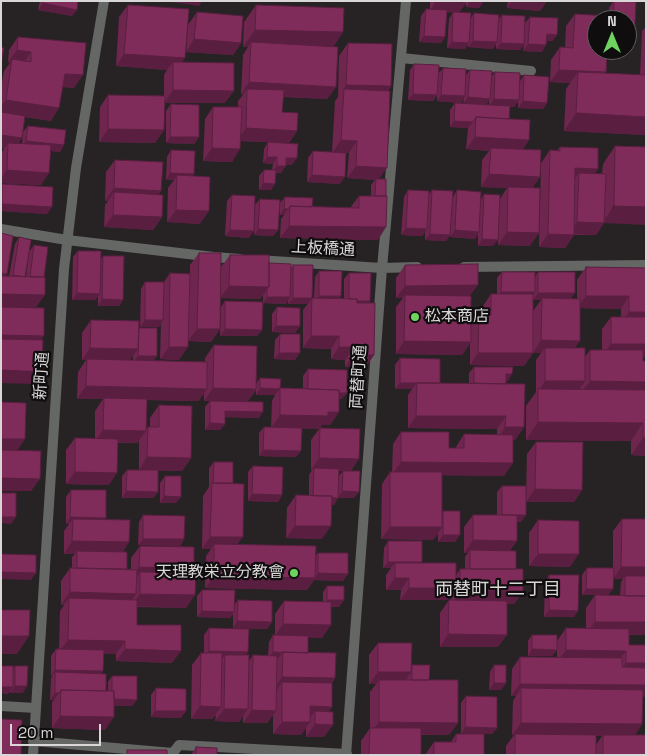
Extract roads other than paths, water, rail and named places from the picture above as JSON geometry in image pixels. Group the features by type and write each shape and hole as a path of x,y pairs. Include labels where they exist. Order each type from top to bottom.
{"street":[{"name":"新町通","path":"33,755 64,268 76,168 104,1"},
{"name":"両替町通","path":"347,754 382,268 406,1"},
{"path":"401,58 531,71"},
{"name":"上板橋通","path":"1,229 68,240 214,257 382,268 431,267"},
{"path":"450,267 646,265"},
{"path":"1,706 36,708"},
{"path":"33,741 173,753 179,745 347,754"}],"place":[{"name":"松本商店","path":"415,317"},
{"name":"天理教栄立分教會","path":"294,573"}],"district":[{"name":"両替町十二丁目","path":"498,590"}]}
